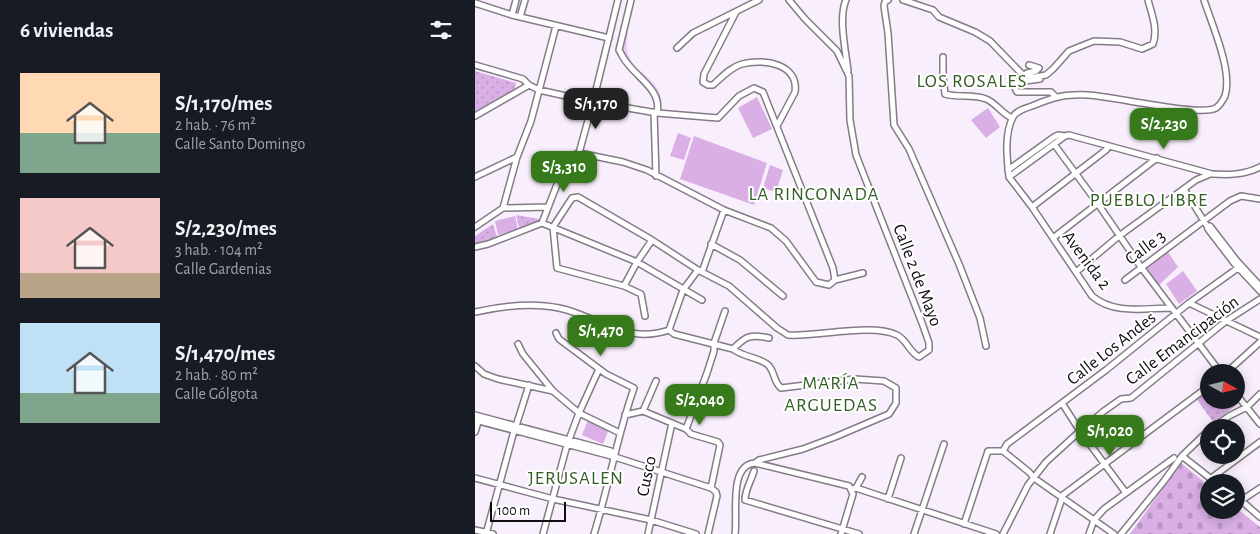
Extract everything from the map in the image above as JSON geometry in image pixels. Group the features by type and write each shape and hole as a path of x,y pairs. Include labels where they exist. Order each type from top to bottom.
{"street":[{"path":"512,15 516,0"},
{"path":"520,17 525,0"},
{"path":"611,0 616,6"},
{"path":"579,153 618,0"},
{"path":"631,0 619,50 627,64 648,85 655,95 658,110 656,113 656,176"},
{"path":"677,48 693,33 759,0"},
{"name":"Calle 2 de Mayo","path":"553,227 573,198 578,197 736,291 788,336 875,331 896,334 903,339 915,355 919,356 929,350 929,344 922,323 856,155 850,120 849,76 837,51 805,20 789,0"},
{"path":"846,0 843,5 843,17 849,76"},
{"path":"888,0 884,6 888,33 894,125 909,149 959,264 980,318 986,346"},
{"path":"903,0 933,10 939,17 975,32 990,41 1023,74 1035,77 1046,75"},
{"path":"1056,97 1051,92 1020,92 1015,90 1014,86 1017,82 1037,80 1046,75 1069,51 1095,41 1120,42 1142,49 1153,44 1156,37 1155,27 1148,0"},
{"path":"1065,136 1009,177 1007,145 1012,118 1019,111 1056,97 1062,95 1089,95 1202,110 1215,109 1221,104 1225,96 1227,84 1226,69 1204,0"},
{"path":"475,3 512,15 609,38"},
{"path":"736,12 704,74 703,82 713,84 729,70 741,64 770,62 781,65 791,72 796,87 777,126"},
{"path":"503,208 517,157 531,121 557,26"},
{"path":"943,57 945,94 957,97 984,98 1012,118"},
{"path":"475,65 523,79 529,85 539,90 656,113 718,118 739,96 754,88 763,92 833,268 835,280"},
{"path":"1023,74 1036,71 1039,68 1029,65"},
{"path":"475,116 529,85"},
{"path":"1008,170 1058,135 1069,135 1212,174 1231,175 1249,172 1260,167"},
{"path":"1054,144 1141,267 1213,364"},
{"path":"1032,207 1109,146"},
{"path":"542,223 547,207 571,156 579,153 623,162 647,170 724,210 762,224 778,233 816,282 829,285 835,280 863,273"},
{"path":"475,177 517,157"},
{"path":"1053,238 1157,158"},
{"path":"1076,272 1119,236 1200,177 1212,174"},
{"name":"Avenida 2","path":"1009,177 1032,207 1092,296 1098,301 1109,306 1133,310 1172,308"},
{"path":"1184,189 1208,229 1238,268 1260,291"},
{"name":"Calle 3","path":"1125,280 1205,223 1230,201 1241,196 1260,199"},
{"path":"475,227 503,208 547,207"},
{"path":"669,330 683,290 700,271 724,210"},
{"path":"475,247 489,244 542,223 637,262 702,300"},
{"path":"1205,223 1210,226 1237,261 1260,286"},
{"path":"553,227 557,268 624,286 641,294 645,316"},
{"path":"624,286 652,240"},
{"path":"711,244 740,260 783,296"},
{"name":"Calle Los Andes","path":"1003,451 1007,444 1189,303 1238,268"},
{"name":"Calle Emancipación","path":"1003,534 1028,485 1046,462 1079,429 1121,399 1131,398 1226,321 1260,299"},
{"path":"1189,303 1260,338"},
{"path":"475,312 501,306 559,308 586,316 626,333 661,333 669,330"},
{"path":"686,429 714,351 714,344 725,310"},
{"path":"669,330 674,334 733,349 738,353 767,364 775,375 777,386 781,388 855,379 884,381 896,388 896,403 889,414 803,449 759,460 755,463"},
{"path":"557,333 559,339 599,368 634,388 625,415 594,534"},
{"path":"733,349 743,339 757,335 769,338"},
{"path":"1236,364 1260,342"},
{"path":"518,344 523,354 553,391 579,413 621,433"},
{"path":"475,366 484,374 498,379 553,391"},
{"path":"543,534 568,442 599,368"},
{"path":"643,411 655,381"},
{"path":"486,533 529,385"},
{"path":"1050,534 1063,495 1200,393"},
{"path":"1225,419 1247,407 1260,394"},
{"path":"1061,403 1126,493"},
{"path":"1245,405 1260,424"},
{"path":"625,415 643,411 686,429 691,434 718,442 720,445 711,488"},
{"path":"475,432 477,418 515,429 611,451 615,457 711,488 716,492 717,496 708,534"},
{"name":"Cusco","path":"648,534 672,423"},
{"path":"1121,534 1155,494 1181,456 1200,438"},
{"path":"1221,474 1260,442"},
{"path":"914,534 944,444"},
{"path":"964,524 988,451 1003,451 1034,478 1114,534"},
{"path":"1181,456 1203,474"},
{"path":"888,499 901,458"},
{"path":"1089,534 1094,520 1104,510 1175,458"},
{"path":"735,534 737,482 741,471 750,463 849,486 996,534"},
{"path":"754,472 751,483 746,490 745,500 841,531 859,534"},
{"path":"841,531 854,489 862,476"},
{"path":"475,478 553,499 651,520 697,534"},
{"path":"1245,499 1260,488"},
{"path":"1245,502 1260,517"},
{"path":"475,530 493,534"}],"green space":[{"path":"475,71 516,83 515,90 475,112"},
{"path":"757,97 772,129 753,138 738,108"},
{"path":"988,108 1000,127 986,138 971,120"},
{"path":"678,133 691,138 684,160 670,156"},
{"path":"694,136 767,163 754,205 680,179"},
{"path":"770,165 783,170 776,192 763,188"},
{"path":"516,215 539,219 537,228 520,232"},
{"path":"515,216 518,230 498,235 495,221"},
{"path":"493,224 497,237 475,244 475,236"},
{"path":"1168,252 1178,267 1159,285 1145,266"},
{"path":"1183,271 1197,291 1179,304 1166,284"},
{"path":"1200,396 1200,404 1196,398"},
{"path":"1204,409 1231,409 1217,419 1211,419"},
{"path":"588,420 609,429 603,444 582,435"},
{"path":"1181,463 1200,479 1200,519 1245,519 1245,515 1260,527 1260,534 1130,534"}],"waterway":[{"path":"625,34 624,49 627,58 632,67 651,84 656,91 659,102"}],"district":[{"name":"LOS ROSALES","path":"972,80"},
{"name":"LA RINCONADA","path":"814,193"},
{"name":"PUEBLO LIBRE","path":"1149,199"},
{"name":"MARÍA ARGUEDAS","path":"831,393"},
{"name":"JERUSALEN","path":"576,477"}]}
